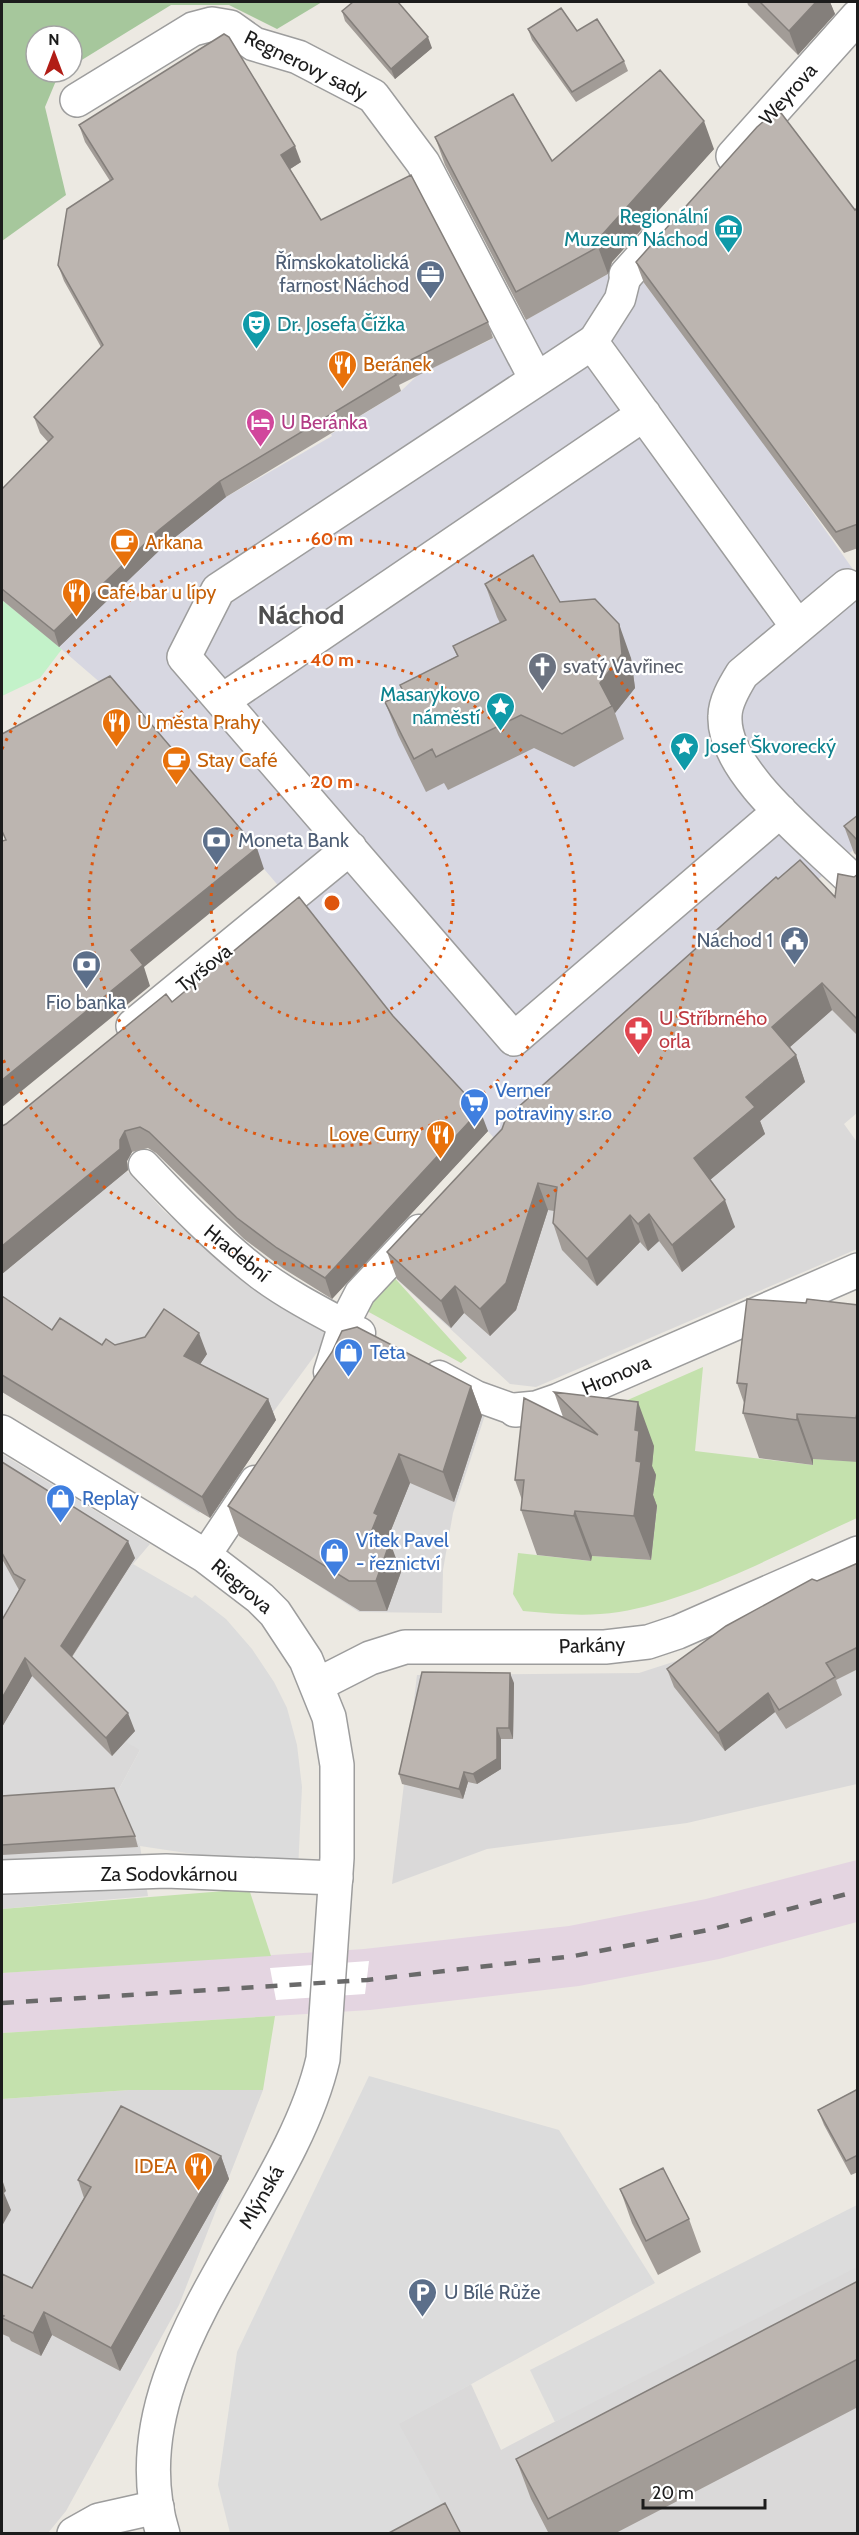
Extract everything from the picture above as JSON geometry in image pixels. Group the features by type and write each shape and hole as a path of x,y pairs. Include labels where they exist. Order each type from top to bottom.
{"street":[{"name":"Weyrova","path":"714,177 858,16"},
{"name":"Regnerovy sady","path":"77,100 193,29 212,24 230,27 254,44 298,57 373,96 423,163 537,379"},
{"path":"690,204 626,275 617,304 592,343 218,590 184,657 514,1039 780,811"},
{"path":"592,343 797,626"},
{"path":"222,701 644,414"},
{"path":"847,875 780,811 735,759 728,742 724,715 732,691 742,674 797,626 852,583"},
{"name":"Tyršova","path":"107,1047 350,848"},
{"name":"Hradební","path":"144,1165 218,1240 263,1276 312,1308 344,1324"},
{"path":"316,1391 329,1372 344,1324 360,1293 437,1210"},
{"name":"Hronova","path":"415,1363 476,1396 515,1410 536,1408 858,1270"},
{"path":"344,1324 384,1346"},
{"name":"Riegrova","path":"2,1432 205,1556 260,1598 275,1613 301,1652 329,1717 337,1765 336,1878"},
{"path":"205,1556 270,1459"},
{"name":"Parkány","path":"317,1685 370,1658 405,1647 433,1645 605,1647 648,1642 678,1632 858,1552"},
{"name":"Za Sodovkárnou","path":"2,1877 166,1871 336,1878"},
{"name":"Mlýnská","path":"160,2520 153,2480 155,2451 161,2413 173,2372 212,2285 281,2163 316,2086 322,2059 336,1878"},
{"path":"74,2534 99,2520 160,2520"}],"shaded area":[{"name":"Masarykovo náměstí","path":"610,273 640,278 729,394 857,575 857,847 499,1144 117,697 59,647 158,551 226,497 332,436 331,434 401,391 418,375 488,341"},
{"path":"857,936 857,1113 844,1124 857,1142 857,1249 536,1387 510,1384 391,1274"},
{"path":"127,1171 164,1211 272,1300 332,1332 199,1513 2,1392 2,1176"},
{"path":"331,1401 486,1412 453,1513 443,1570 442,1613 359,1612 234,1531"},
{"path":"2,1454 150,1544 133,1564 69,1664 135,1731 140,1750 118,1791 119,1799 140,1846 148,1896 2,1909"},
{"path":"133,1564 192,1598 195,1595 226,1619 252,1649 274,1682 287,1708 297,1745 302,1787 298,1870 140,1846 119,1799 118,1791 140,1750 126,1742 135,1731 69,1664"},
{"path":"857,1584 857,1784 687,1823 487,1849 392,1884 417,1675 639,1673 707,1651"},
{"path":"857,1860 857,1922 719,1959 579,1986 370,2010 2,2033 2,1973 364,1949 569,1926 706,1899"},
{"name":"U Bílé Růže","path":"369,2076 559,2130 655,2283 399,2424 449,2516 420,2533 230,2533 218,2485 237,2352"},
{"path":"129,2090 263,2090 179,2305 66,2511 48,2533 2,2534 2,2099"},
{"path":"857,2205 857,2267 555,2422 530,2370"},
{"path":"857,2263 857,2533 420,2533 398,2424 471,2384 501,2450"}],"green space":[{"path":"2,2 322,2 277,29 229,5 171,5 84,59 84,24 24,24 24,84 55,84 45,107 66,195 2,241"},
{"path":"2,600 62,649 40,678 2,696"},
{"path":"391,1274 467,1358 461,1363 367,1311 367,1306"},
{"path":"703,1367 695,1451 813,1465 813,1459 857,1461 857,1518 740,1572 649,1606 595,1614 523,1611 513,1594 518,1553 590,1561 592,1556 651,1560 657,1507 652,1506 655,1475 550,1434"},
{"path":"249,1889 271,1956 2,1973 2,1909"},
{"path":"275,2016 263,2090 129,2090 2,2099 2,2033"}],"pier":[{"path":"369,1961 365,1994 276,2000 270,1968"}],"building":[{"path":"353,2 398,2 428,37 391,69 342,11"},
{"path":"760,2 816,2 789,31"},
{"path":"561,8 577,31 597,19 624,61 572,92 528,29"},
{"path":"224,34 229,37 295,146 281,155 321,220 411,175 488,322 392,369 396,375 220,481 159,530 54,631 2,589 2,489 53,437 34,417 103,345 58,265 67,209 113,179 79,125"},
{"path":"660,70 704,121 602,235 598,247 516,292 435,137 513,94 552,161"},
{"path":"778,109 855,210 858,207 858,524 836,532 636,262 757,127"},
{"name":"svatý Vavřinec","path":"533,555 560,602 595,599 619,624 622,654 600,683 612,706 562,734 521,715 436,757 432,749 414,759 385,702 404,693 400,685 458,656 453,646 506,620 485,584"},
{"path":"110,676 257,848 131,950 143,965 2,1080 2,841 6,840 2,831 2,734"},
{"path":"858,815 858,841 844,826"},
{"path":"800,860 835,897 838,874 854,877 858,874 858,1035 857,1019 822,983 772,1027 796,1055 746,1097 755,1107 694,1158 725,1200 672,1245 649,1214 638,1224 630,1215 587,1259 553,1223 557,1187 538,1183 506,1283 480,1309 455,1286 441,1301 387,1252 502,1129 506,1118 776,877 778,879"},
{"path":"299,897 393,1016 480,1110 325,1278 277,1248 237,1218 149,1132 140,1127 125,1131 120,1140 120,1149 2,1246 2,1126 166,994 172,1002"},
{"path":"2,1296 52,1330 60,1318 102,1345 106,1339 115,1345 145,1337 164,1309 199,1333 184,1356 268,1399 202,1497 2,1375"},
{"path":"747,1299 806,1303 807,1299 858,1305 858,1407 856,1418 797,1414 797,1420 743,1413 747,1384 737,1383"},
{"path":"357,1327 471,1386 443,1472 399,1454 374,1513 378,1515 370,1535 390,1542 376,1581 349,1581 228,1506 332,1352 342,1331"},
{"path":"554,1392 638,1402 635,1430 639,1431 636,1461 641,1462 634,1516 575,1511 574,1516 521,1510 524,1480 515,1480 524,1398 598,1435"},
{"path":"2,1462 128,1541 61,1646 128,1713 106,1738 25,1658 2,1698 2,1620 25,1580 14,1574 2,1553"},
{"path":"858,1563 858,1647 826,1663 835,1677 779,1710 768,1693 718,1733 667,1669 726,1626 812,1579 817,1581"},
{"path":"422,1672 510,1673 509,1728 497,1728 497,1759 473,1774 464,1772 459,1789 399,1774"},
{"path":"114,1788 135,1836 2,1845 2,1796"},
{"path":"858,2089 858,2155 846,2161 818,2110"},
{"path":"121,2106 221,2156 111,2348 44,2312 33,2333 2,2318 4,2316 2,2315 2,2274 32,2288 91,2187 78,2180"},
{"path":"663,2168 689,2219 646,2241 620,2189"},
{"path":"858,2281 858,2359 548,2519 516,2459"},
{"path":"445,2503 461,2534 387,2534"}],"railway":[{"path":"2,2003 367,1980 574,1956 713,1929 858,1891"}],"place":[{"name":"Regionální Muzeum Náchod","path":"729,254"},
{"name":"Římskokatolická farnost Náchod","path":"430,300"},
{"name":"Dr. Josefa Čížka","path":"256,350"},
{"name":"Beránek","path":"342,390"},
{"name":"U Beránka","path":"260,448"},
{"name":"Arkana","path":"124,568"},
{"name":"Café bar u lípy","path":"76,618"},
{"name":"svatý Vavřinec","path":"542,692"},
{"name":"Masarykovo náměstí","path":"501,732"},
{"name":"U města Prahy","path":"116,748"},
{"name":"Josef Škvorecký","path":"684,772"},
{"name":"Stay Café","path":"176,786"},
{"name":"Moneta Bank","path":"217,866"},
{"name":"Náchod 1","path":"794,966"},
{"name":"Fio banka","path":"86,990"},
{"name":"U Stříbrného orla","path":"638,1056"},
{"name":"Verner potraviny s.r.o","path":"474,1128"},
{"name":"Love Curry","path":"440,1160"},
{"name":"Teta","path":"349,1378"},
{"name":"Replay","path":"61,1524"},
{"name":"Vítek Pavel - řeznictví","path":"335,1578"},
{"name":"IDEA","path":"198,2192"},
{"name":"U Bílé Růže","path":"423,2318"}],"district":[{"name":"Náchod","path":"301,615"}]}
